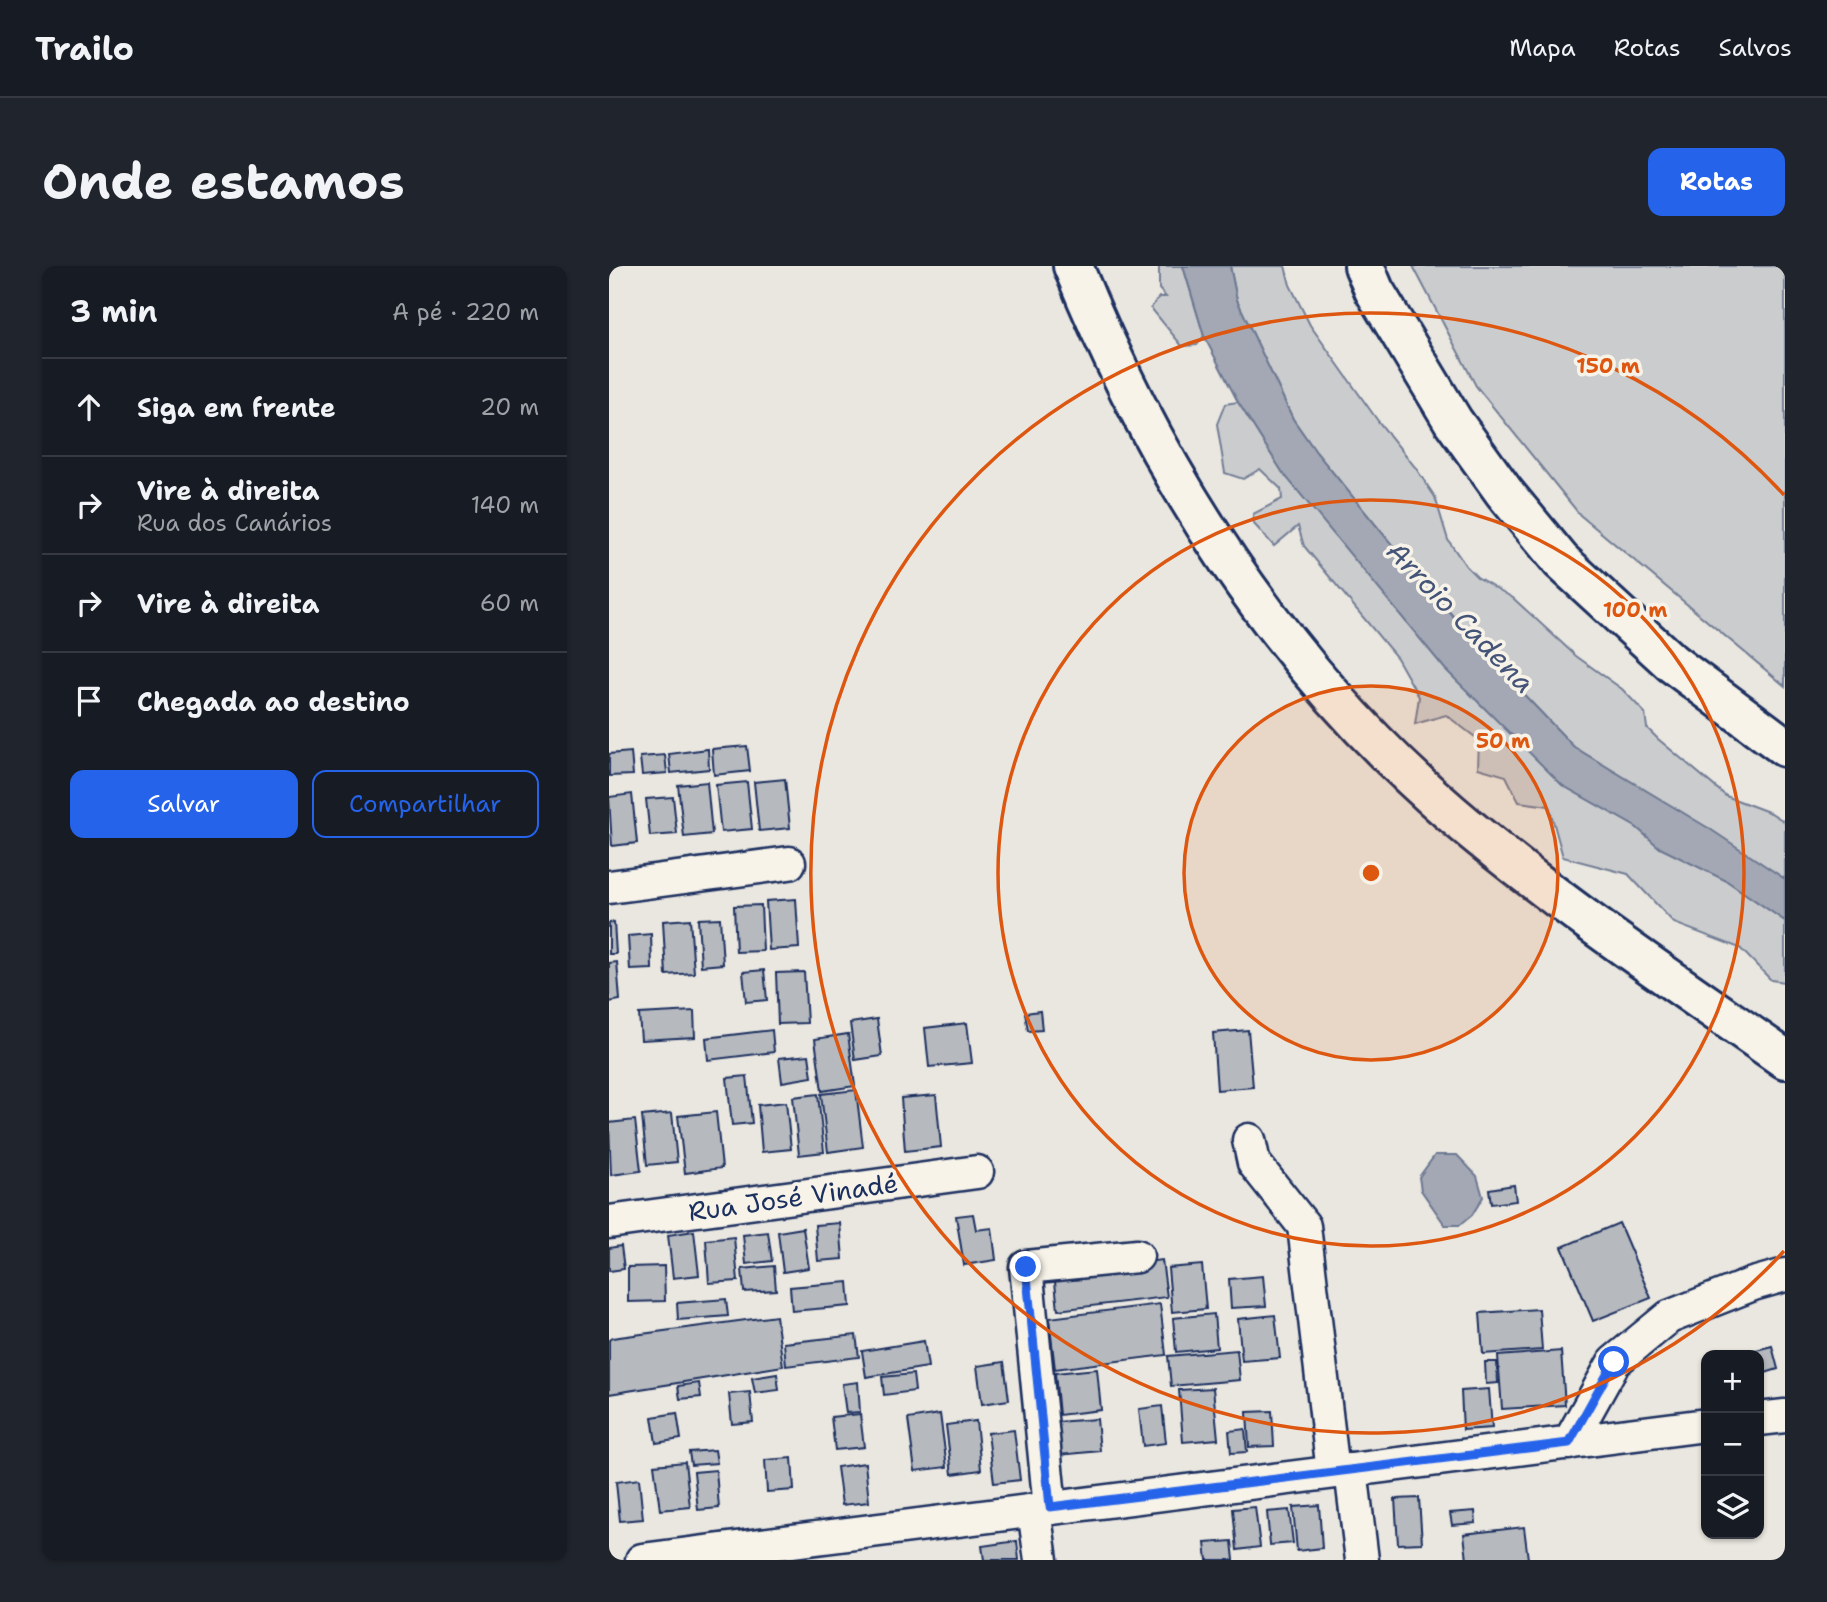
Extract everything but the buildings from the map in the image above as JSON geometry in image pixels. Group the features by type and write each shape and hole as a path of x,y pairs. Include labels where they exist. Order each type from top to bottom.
{"main road":[{"path":"1073,266 1097,326 1181,489 1242,584 1306,667 1343,709 1449,811 1521,871 1785,1059"},
{"path":"1364,266 1374,290 1453,421 1504,492 1561,561 1672,663 1785,747"}],"street":[{"path":"609,887 789,863"},
{"path":"1249,1140 1254,1163 1304,1226 1342,1471 1362,1560"},
{"name":"Rua José Vinadé","path":"609,1222 977,1172"},
{"path":"1041,1560 1042,1508 1026,1267 1137,1256"},
{"path":"1569,1443 1614,1362 1669,1317 1753,1284 1785,1275"},
{"path":"1764,1418 1785,1416"},
{"path":"642,1560 716,1555 1042,1508 1701,1426"}],"shaded area":[{"path":"1159,266 1183,266 1204,336 1197,345 1182,346 1151,308 1159,297 1166,297 1159,289"},
{"name":"Arroio Cadena","path":"1183,266 1230,266 1237,300 1293,419 1316,452 1402,557 1489,658 1574,747 1710,829 1785,879 1785,921 1727,881 1660,848 1636,827 1562,785 1445,669 1283,473 1238,402 1204,336"},
{"path":"1230,266 1285,266 1290,285 1310,325 1435,497 1448,540 1466,566 1477,577 1513,598 1576,656 1622,689 1645,713 1647,728 1726,796 1771,813 1785,822 1785,879 1574,747 1489,658 1402,557 1316,452 1293,419 1237,300"},
{"path":"1413,266 1785,266 1785,686 1580,515 1476,386"},
{"path":"1238,402 1283,473 1562,785 1636,827 1660,848 1727,881 1785,921 1785,982 1771,980 1740,948 1674,923 1628,874 1563,857 1549,806 1519,802 1506,776 1478,768 1479,740 1446,715 1415,724 1419,697 1397,658 1304,546 1298,526 1274,546 1254,524 1253,514 1282,499 1281,489 1260,469 1243,479 1225,473 1217,424 1225,404"},
{"path":"1435,1155 1457,1155 1477,1176 1483,1197 1472,1215 1460,1225 1445,1225 1421,1190 1419,1177"}],"route":[{"path":"1026,1267 1050,1507 1569,1443 1614,1362"}]}
